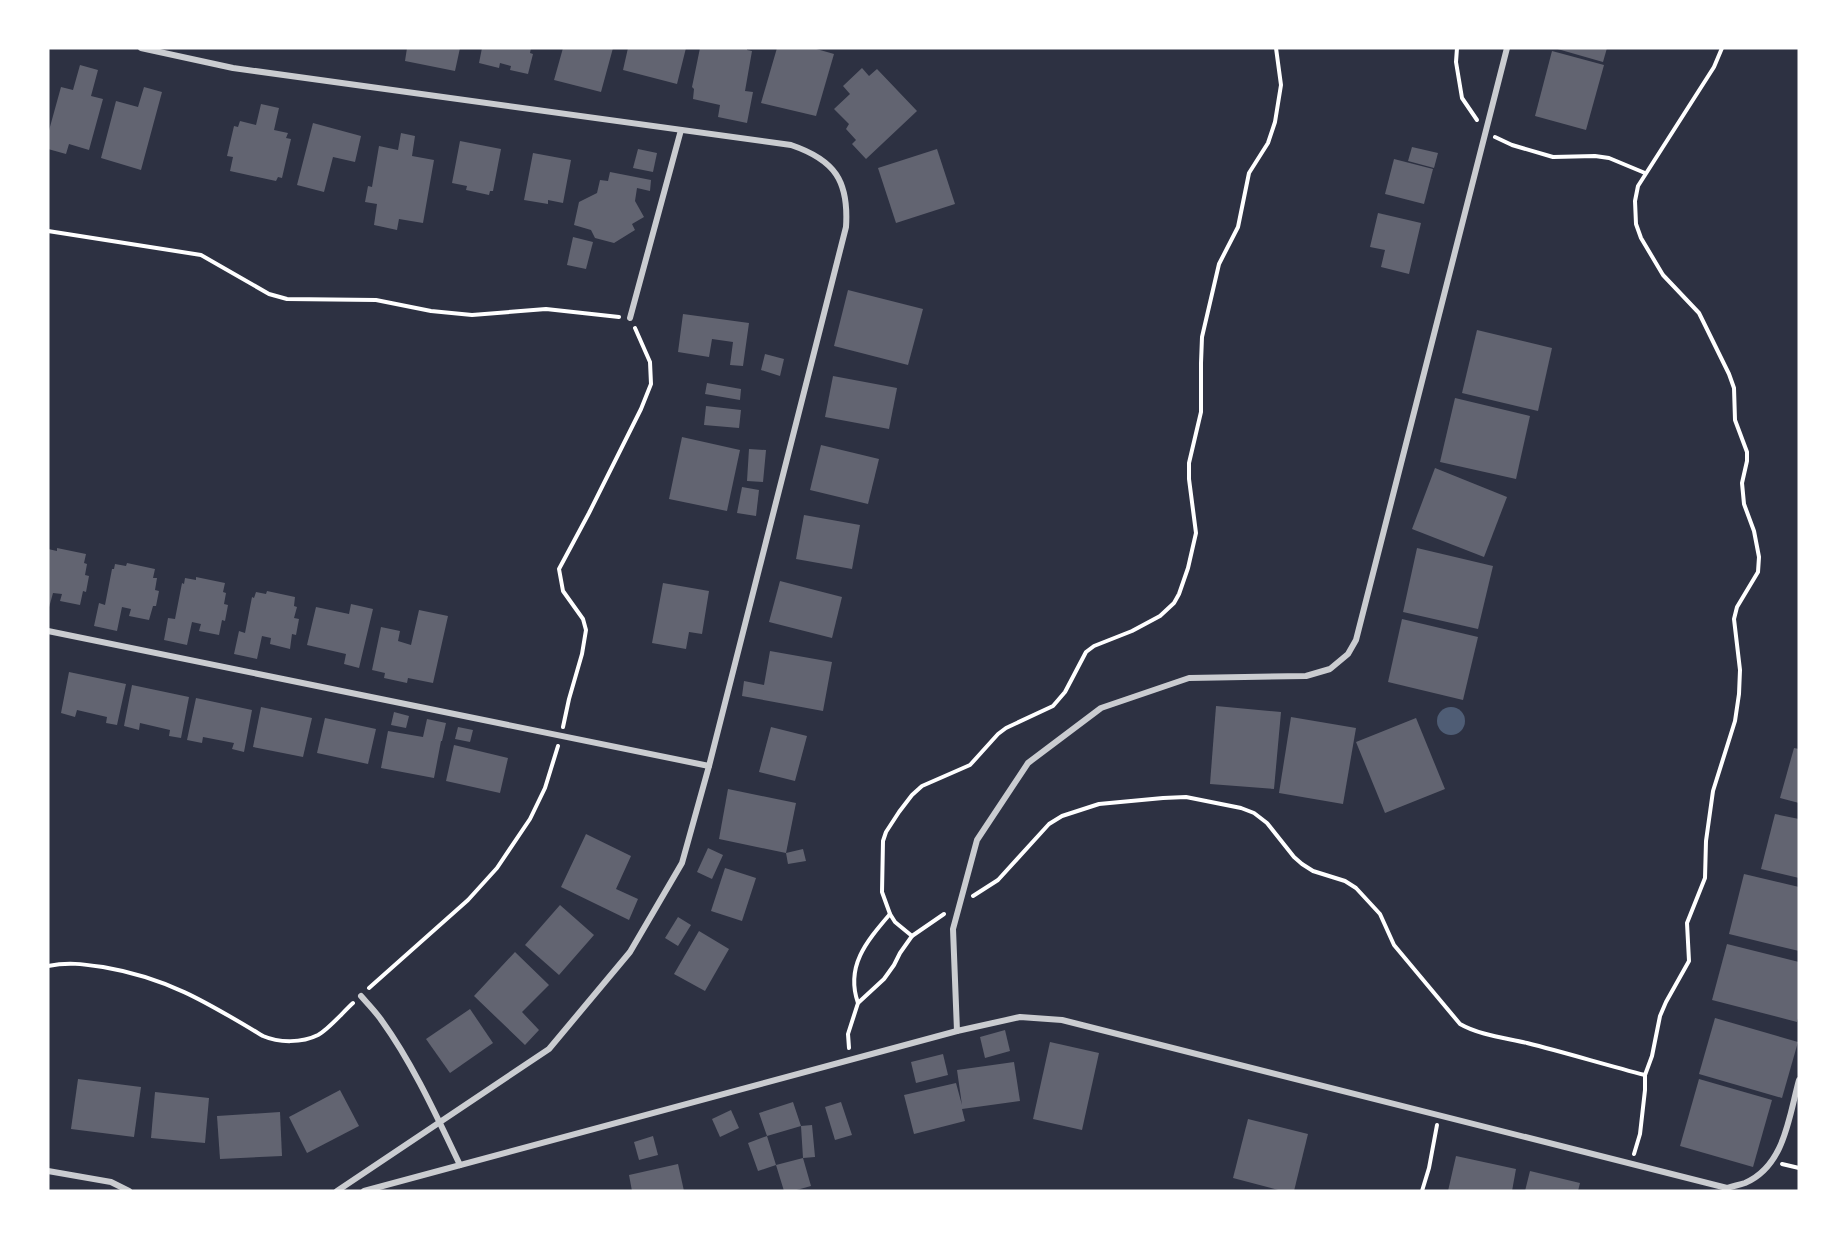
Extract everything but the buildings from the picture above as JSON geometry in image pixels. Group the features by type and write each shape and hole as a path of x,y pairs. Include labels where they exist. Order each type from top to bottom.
{"street":[{"path":"141,48 233,68 791,145 812,152 829,166 842,184 847,205 846,227 709,766 682,863 630,952 549,1049 337,1191"},
{"path":"957,1031 953,929 959,904 977,840 1028,764 1101,708 1189,678 1306,676 1330,669 1348,654 1356,640 1507,48"},
{"path":"630,318 681,130"},
{"path":"48,631 709,766"},
{"path":"361,996 381,1018 396,1042 440,1122 460,1165"},
{"path":"364,1191 957,1031 1020,1017 1062,1020 1727,1188 1744,1183 1760,1174 1773,1161 1781,1145 1799,1080"},
{"path":"48,1171 111,1182 129,1191"}],"path":[{"path":"912,936 890,914 882,892 883,841 886,832 912,795 922,786 970,765 1006,728 1053,706 1065,692 1086,652 1094,646 1132,631 1160,616 1174,603 1179,594 1196,533 1189,463 1202,412 1203,337 1217,270 1238,227 1249,173 1268,143 1275,122 1281,85 1276,48"},
{"path":"1457,48 1456,62 1462,98 1485,132 1512,145 1553,157 1609,158 1646,173"},
{"path":"1631,1164 1640,1134 1645,1075 1663,1009 1689,961 1687,922 1705,878 1706,841 1713,791 1735,721 1739,694 1740,670 1734,619 1737,607 1758,572 1759,557 1754,531 1744,504 1742,483 1747,452 1735,420 1734,388 1699,313 1663,275 1641,238 1636,224 1635,201 1638,186 1714,67 1722,48"},
{"path":"48,231 201,255 269,294 286,298 376,300 431,311 472,315 546,309 630,318 650,362 651,384 631,430 560,569 563,591 584,619 586,630 561,736 545,788 527,824 497,868 468,900 318,1035 294,1041 271,1040 200,999 149,977 115,969 65,962 48,966"},
{"path":"849,1060 848,1034 858,1003 884,979 912,936 998,880 1049,824 1062,816 1099,804 1186,798 1241,808 1254,813 1267,823 1302,864 1313,871 1345,881 1356,888 1380,914 1394,945 1453,1018 1471,1031 1580,1056 1594,1062 1645,1075"},
{"path":"858,1003 854,992 853,975 862,951 871,936 890,914"},
{"path":"1422,1191 1429,1168 1439,1115"}],"water":[{"path":"1451,707 1461,711 1465,721 1461,731 1451,735 1441,731 1437,721 1441,711"}]}
